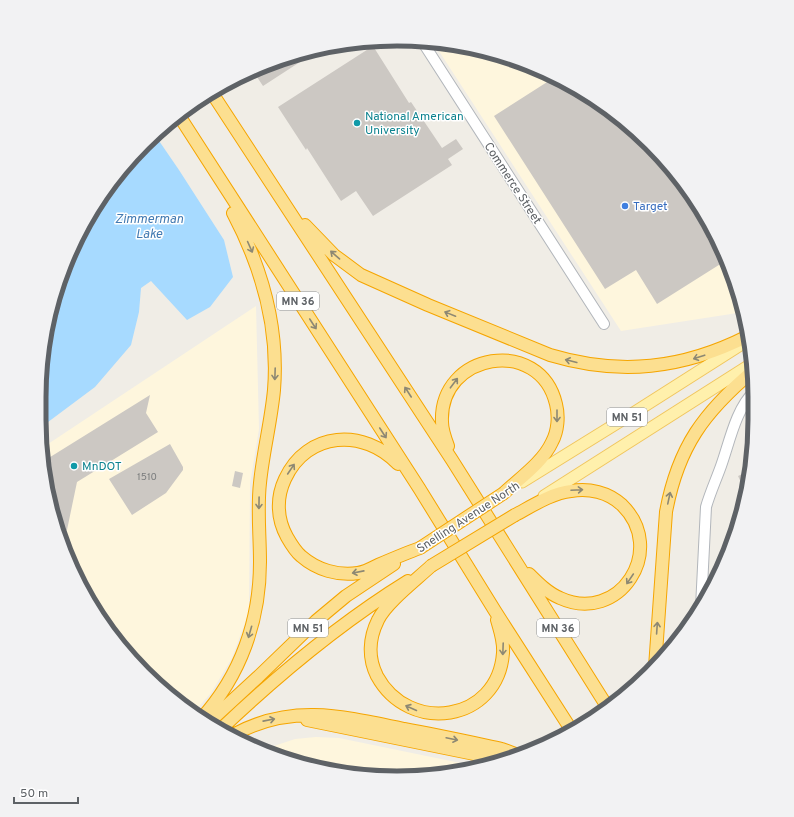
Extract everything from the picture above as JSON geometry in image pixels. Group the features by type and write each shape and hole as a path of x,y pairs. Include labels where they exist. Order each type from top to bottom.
{"highway":[{"name":"MN 36","path":"215,97 452,460 605,703"},
{"path":"180,121 226,200 252,252 266,294 274,348 274,389 260,484 260,562 257,604 248,639 240,660 221,694 206,714"},
{"name":"MN 36","path":"181,121 419,488 495,611 569,726"},
{"path":"256,162 318,240 360,275 550,355 596,366 649,366 692,359 715,352 743,339"},
{"path":"452,460 443,431 442,422 448,390 455,381 461,374 469,369 481,363 494,360 520,363 529,367 546,381 554,397 557,414 556,431 546,452 504,492"},
{"path":"656,657 666,512 676,473 694,434 707,416 721,400 747,376"},
{"path":"419,488 388,454 378,447 367,442 354,440 332,440 310,449 292,466 282,484 279,496 279,509 280,520 284,532 296,552 305,560 324,570 336,573 360,573 420,548"},
{"path":"508,548 523,567 546,590 560,598 577,604 592,604 600,602 616,594 628,583 639,560 640,538 635,523 630,514 620,503 612,497 602,493 591,490 570,491 558,494 515,515"},
{"name":"Snelling Avenue North","path":"213,719 316,620 331,608 377,575 504,492"},
{"name":"Snelling Avenue North","path":"224,726 279,676 337,628 393,590 515,515"},
{"path":"431,566 387,607 379,618 371,639 372,660 375,671 386,689 400,702 426,713 443,714 461,710 472,705 484,695 498,674 503,653 503,642 495,611"},
{"path":"238,733 263,721 290,716 315,714 347,717 502,749 510,752"},
{"path":"290,716 492,758"}],"main road":[{"name":"Snelling Avenue North","path":"504,492 744,343"},
{"name":"Snelling Avenue North","path":"515,515 746,367"}],"street":[{"name":"Commerce Street","path":"426,48 604,324"},
{"path":"702,595 706,507 735,425 741,410 748,399"}],"shaded area":[{"name":"Target","path":"437,48 488,58 510,65 552,82 592,105 628,133 645,149 661,166 689,202 712,242 729,284 738,313 621,331"},
{"path":"256,306 259,429 250,484 249,612 232,658 211,693 197,708 166,684 133,651 105,615 93,596 73,554 58,511 49,466 47,445"},
{"path":"316,737 339,738 465,764 420,770 374,770 351,768 306,759 272,747 295,739"}],"water":[{"name":"Zimmerman Lake","path":"158,140 224,240 233,277 210,307 187,320 151,281 141,288 139,312 131,345 95,387 46,423 49,351 58,306 73,263 93,221 105,202 133,166"}],"building":[{"name":"National American University","path":"374,47 409,103 411,102 442,148 456,139 463,149 448,159 452,165 373,216 356,191 341,201 307,148 306,150 278,107"},
{"path":"306,58 263,86 256,76"},
{"name":"Target","path":"549,81 592,105 628,133 661,166 675,183 701,222 709,237 707,238 721,264 657,304 636,270 605,289 494,116"},
{"name":"MnDOT","path":"150,395 146,413 158,432 77,482 67,530 65,532 58,511 48,458"},
{"path":"170,444 183,467 183,470 166,493 132,515 109,479"},
{"path":"235,471 243,473 240,488 232,486"},
{"path":"744,473 742,484 738,476"}],"place":[{"name":"National American University","path":"357,123"},
{"name":"Target","path":"625,206"},
{"name":"MnDOT","path":"74,466"}]}
